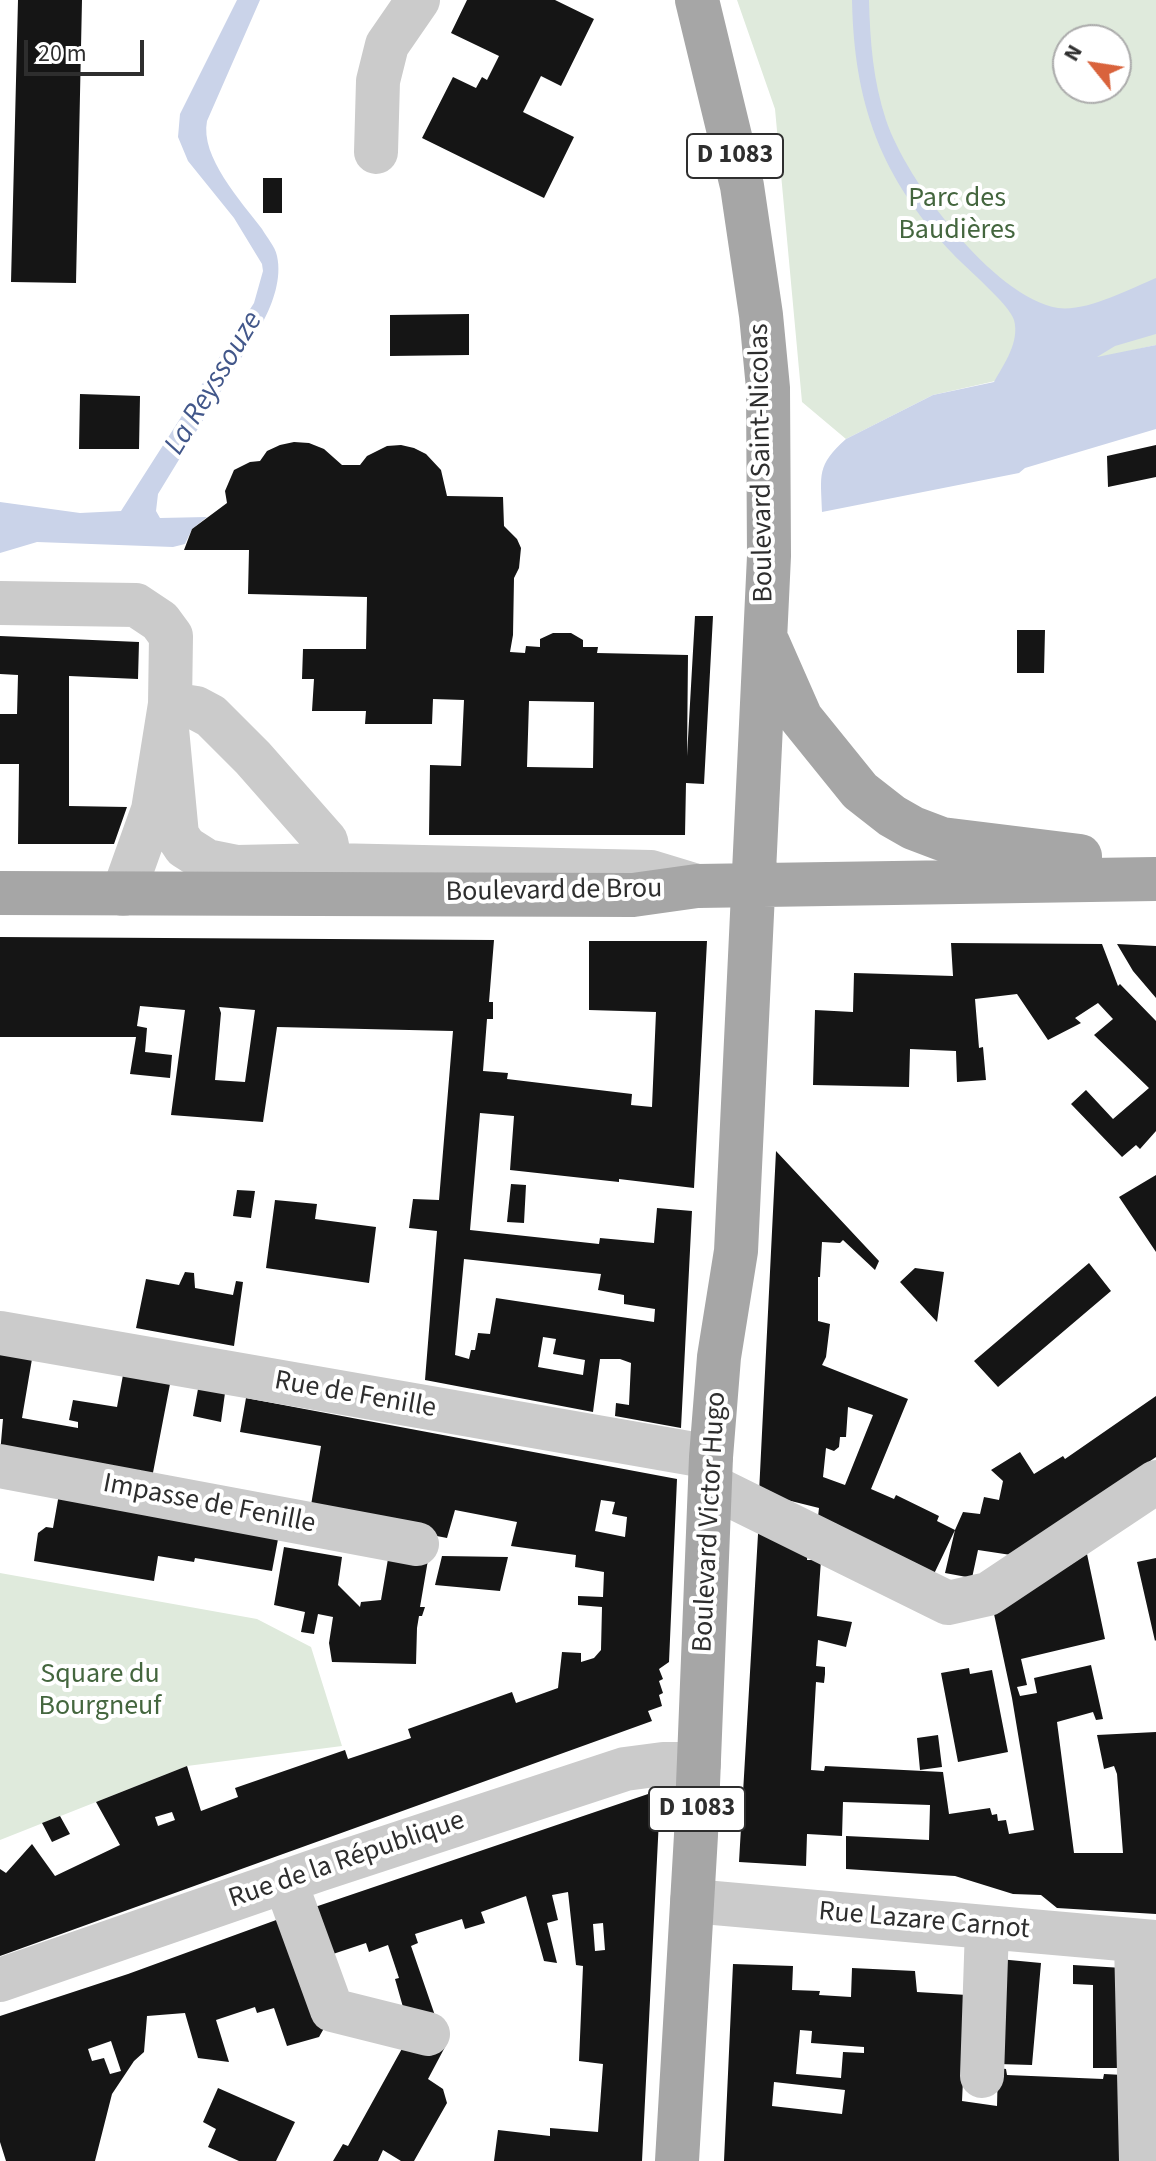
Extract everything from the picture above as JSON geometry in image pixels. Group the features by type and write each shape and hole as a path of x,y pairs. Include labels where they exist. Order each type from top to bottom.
{"main road":[{"name":"Boulevard Saint-Nicolas","path":"697,0 742,186 768,388 770,529 753,884"},
{"path":"764,633 801,718 860,791 913,828 942,839 1156,865"},
{"name":"Boulevard de Brou","path":"0,893 633,895 697,886 753,884 1156,879"},
{"name":"Boulevard Victor Hugo","path":"677,2161 699,1764 711,1472 719,1357 736,1251 753,884"}],"street":[{"path":"376,152 378,81 387,45 418,0"},
{"path":"0,603 136,605 160,621 171,636 168,717 174,826 185,847 207,861 237,867 331,865 651,872 697,886"},
{"path":"168,717 196,708 211,716 253,758 326,841 331,865 341,875 399,894"},
{"path":"123,894 153,810 168,717"},
{"name":"Rue de Fenille","path":"0,1333 711,1472 948,1603 988,1594 1156,1482"},
{"name":"Impasse de Fenille","path":"0,1466 417,1544"},
{"name":"Rue de la République","path":"0,1980 285,1881 625,1769 663,1764 699,1764"},
{"path":"285,1881 332,2010 428,2034"},
{"name":"Rue Lazare Carnot","path":"692,1901 1146,1942"},
{"path":"982,2076 987,1928"},
{"path":"1141,2161 1146,1942"}],"green space":[{"name":"Parc des Baudières","path":"737,0 1156,0 1156,345 933,395 846,439 802,402 775,109"},
{"name":"Square du Bourgneuf","path":"0,1573 257,1619 311,1647 342,1746 187,1766 0,1840"}],"water":[{"name":"La Reyssouze","path":"237,0 260,0 207,121 206,135 224,178 275,249 278,273 273,299 263,322 158,494 156,511 160,518 207,517 192,529 185,544 173,547 37,542 0,553 0,502 80,513 121,511 254,303 262,264 234,218 188,161 178,137 180,114"},
{"path":"852,0 869,0 875,76 896,145 932,203 980,260 1033,299 1058,308 1081,307 1156,278 1156,334 1115,346 1097,357 1156,345 1156,429 1025,468 1019,473 822,512 822,471 836,448 846,439 933,395 994,382 1015,336 1011,313 928,225 889,167 876,137 858,72"}],"building":[{"path":"18,0 82,0 76,283 11,282"},
{"path":"467,0 555,0 594,19 561,86 541,76 523,112 574,137 544,198 422,138 453,77 476,88 482,77 487,80 499,56 451,33"},
{"path":"263,178 282,178 282,213 263,213"},
{"path":"469,314 469,355 390,356 390,315"},
{"path":"80,394 140,396 139,449 79,449"},
{"path":"309,443 324,449 342,465 360,465 367,456 387,446 414,448 426,454 441,470 447,496 503,497 504,526 521,548 519,568 514,578 510,652 525,653 526,646 540,647 540,639 553,633 571,633 583,640 583,647 598,647 597,653 688,655 687,756 695,616 713,616 704,784 686,783 685,835 429,835 430,765 461,766 464,700 433,699 432,724 365,724 366,711 312,711 314,679 302,679 303,649 366,649 367,597 248,594 249,550 184,550 192,529 227,503 225,491 234,470 260,461 267,451 280,445","holes":["529,701 594,702 593,768 527,767"]},
{"path":"1156,445 1156,477 1108,487 1107,456"},
{"path":"1017,630 1045,630 1044,673 1017,673"},
{"path":"0,636 139,642 138,679 69,676 69,806 127,807 114,844 18,844 19,764 0,764 0,714 17,714 18,675 0,674"},
{"path":"0,937 494,940 489,1002 493,1002 493,1019 487,1019 483,1071 508,1073 507,1079 632,1094 631,1105 652,1107 656,1012 589,1010 589,941 707,941 694,1188 510,1170 514,1116 480,1113 470,1230 599,1244 600,1238 654,1243 657,1208 692,1211 681,1428 615,1416 616,1403 629,1405 631,1363 620,1359 600,1359 593,1412 425,1380 437,1231 409,1228 413,1199 439,1200 453,1031 277,1027 263,1122 171,1115 185,1010 140,1006 137,1026 147,1028 145,1052 172,1055 170,1078 130,1074 136,1037 0,1037","holes":["219,1007 255,1010 245,1082 215,1080","464,1259 601,1274 598,1290 624,1295 624,1304 655,1309 654,1322 496,1298 490,1334 478,1333 475,1350 471,1350 469,1359 455,1355","543,1337 556,1339 553,1354 585,1360 583,1375 538,1367"]},
{"path":"951,943 1102,944 1118,986 1120,984 1156,1021 1156,1131 1140,1149 1136,1145 1122,1157 1071,1104 1086,1090 1113,1119 1149,1088 1094,1035 1113,1019 1098,1003 1075,1018 1081,1023 1048,1040 1017,994 975,999 979,1048 983,1047 986,1080 957,1082 956,1051 910,1049 909,1087 813,1085 815,1010 853,1012 854,973 953,976"},
{"path":"1117,944 1156,946 1156,998 1133,971"},
{"path":"776,1151 879,1261 875,1270 843,1240 840,1243 822,1242 818,1277 818,1321 830,1324 822,1365 908,1399 871,1489 894,1499 896,1495 939,1516 937,1521 955,1530 933,1576 818,1517 819,1508 759,1493","holes":["848,1407 873,1415 845,1485 823,1477 826,1448 834,1451 839,1447 840,1437 846,1437"]},
{"path":"1156,1175 1156,1252 1119,1197"},
{"path":"511,1184 526,1185 524,1223 507,1222"},
{"path":"237,1190 255,1191 251,1218 233,1216"},
{"path":"275,1200 317,1204 315,1219 376,1227 369,1283 266,1268"},
{"path":"1089,1263 1111,1291 998,1387 974,1361"},
{"path":"915,1268 944,1272 937,1322 900,1282"},
{"path":"185,1272 194,1273 195,1288 233,1295 236,1281 243,1282 234,1346 136,1328 146,1279 179,1285"},
{"path":"0,1353 32,1359 22,1418 78,1428 78,1422 69,1420 73,1400 117,1407 123,1375 170,1384 151,1483 0,1454 3,1419 0,1419"},
{"path":"198,1389 225,1393 221,1422 193,1416"},
{"path":"1156,1396 1156,1457 1011,1555 978,1550 972,1578 945,1573 955,1530 963,1512 980,1514 984,1497 999,1500 1003,1481 991,1470 1020,1452 1034,1474 1063,1456 1065,1459"},
{"path":"246,1398 677,1479 669,1662 659,1669 663,1679 659,1681 663,1693 659,1695 662,1706 648,1711 652,1721 0,1956 0,1869 6,1873 32,1844 55,1876 120,1845 96,1802 187,1766 201,1811 238,1797 235,1788 345,1750 348,1759 411,1738 408,1729 512,1692 516,1703 558,1688 562,1652 581,1653 581,1662 594,1658 601,1650 602,1607 578,1605 578,1596 603,1597 604,1572 575,1567 576,1555 511,1546 517,1522 455,1510 447,1538 310,1511 321,1446 240,1432","holes":["601,1500 615,1502 612,1514 627,1517 625,1537 595,1531","172,1812 175,1820 158,1826 155,1817"]},
{"path":"59,1494 279,1534 272,1571 195,1558 194,1562 158,1556 154,1581 34,1561 38,1533 46,1527 53,1528"},
{"path":"759,1517 808,1549 807,1560 821,1560 817,1616 852,1622 846,1647 818,1640 816,1666 825,1667 825,1674 824,1683 816,1682 811,1770 824,1771 825,1766 943,1772 949,1814 990,1808 992,1815 997,1814 998,1821 1006,1820 1009,1834 1034,1830 1012,1698 994,1614 1087,1554 1105,1639 1021,1659 1027,1685 1017,1687 1020,1696 1037,1693 1034,1678 1091,1665 1103,1719 1096,1720 1093,1712 1057,1722 1074,1853 1123,1853 1117,1774 1114,1766 1104,1769 1097,1735 1156,1732 1156,1914 1057,1908 1041,1895 1013,1894 955,1876 846,1869 846,1836 929,1840 930,1805 843,1802 842,1836 807,1834 806,1866 739,1862"},
{"path":"284,1547 342,1557 338,1585 360,1607 361,1602 381,1600 389,1553 428,1560 420,1607 425,1607 422,1616 419,1616 417,1628 416,1664 332,1662 329,1643 333,1617 318,1614 314,1634 301,1632 305,1612 274,1605"},
{"path":"442,1556 508,1557 500,1591 435,1585"},
{"path":"1156,1558 1156,1640 1155,1641 1137,1562"},
{"path":"969,1668 970,1674 992,1670 1008,1752 958,1762 941,1673"},
{"path":"938,1735 942,1767 920,1770 917,1738"},
{"path":"651,1793 660,1799 642,2161 494,2161 498,2130 550,2136 550,2128 598,2132 603,2064 579,2061 583,1966 576,1965 568,1892 552,1895 558,1920 547,1923 557,1963 544,1961 526,1896 481,1912 485,1923 465,1929 462,1919 415,1934 418,1943 411,1946 440,2030 407,2021 395,1979 399,1978 388,1945 369,1952 366,1943 327,1956 312,1908","holes":["603,1923 605,1950 595,1951 593,1924"]},
{"path":"60,1816 70,1834 52,1842 42,1823"},
{"path":"279,1919 327,2023 319,2037 287,2046 274,2008 257,2013 255,2007 216,2020 229,2062 198,2058 185,2013 147,2016 144,2052 134,2061 112,2094 95,2161 6,2161 0,2142 0,2016","holes":["111,2041 121,2071 110,2074 104,2058 92,2061 88,2049"]},
{"path":"999,1959 1041,1963 1032,2065 998,2064"},
{"path":"733,1964 793,1966 792,1990 820,1991 819,1995 851,1997 852,1968 915,1971 917,1992 967,1995 962,2101 997,2106 998,2068 1006,2069 1007,2075 1103,2079 1104,2074 1123,2075 1124,2161 724,2161","holes":["800,2030 812,2031 811,2043 864,2047 864,2053 843,2052 841,2078 796,2074","774,2082 845,2090 842,2114 772,2106"]},
{"path":"1073,1965 1123,1968 1123,2068 1093,2068 1093,1985 1073,1984"},
{"path":"409,2036 445,2047 428,2079 443,2089 447,2103 414,2161 401,2161 383,2150 378,2161 333,2161 343,2144 348,2146"},
{"path":"218,2088 295,2122 276,2161 239,2161 208,2147 216,2129 203,2122"}]}
